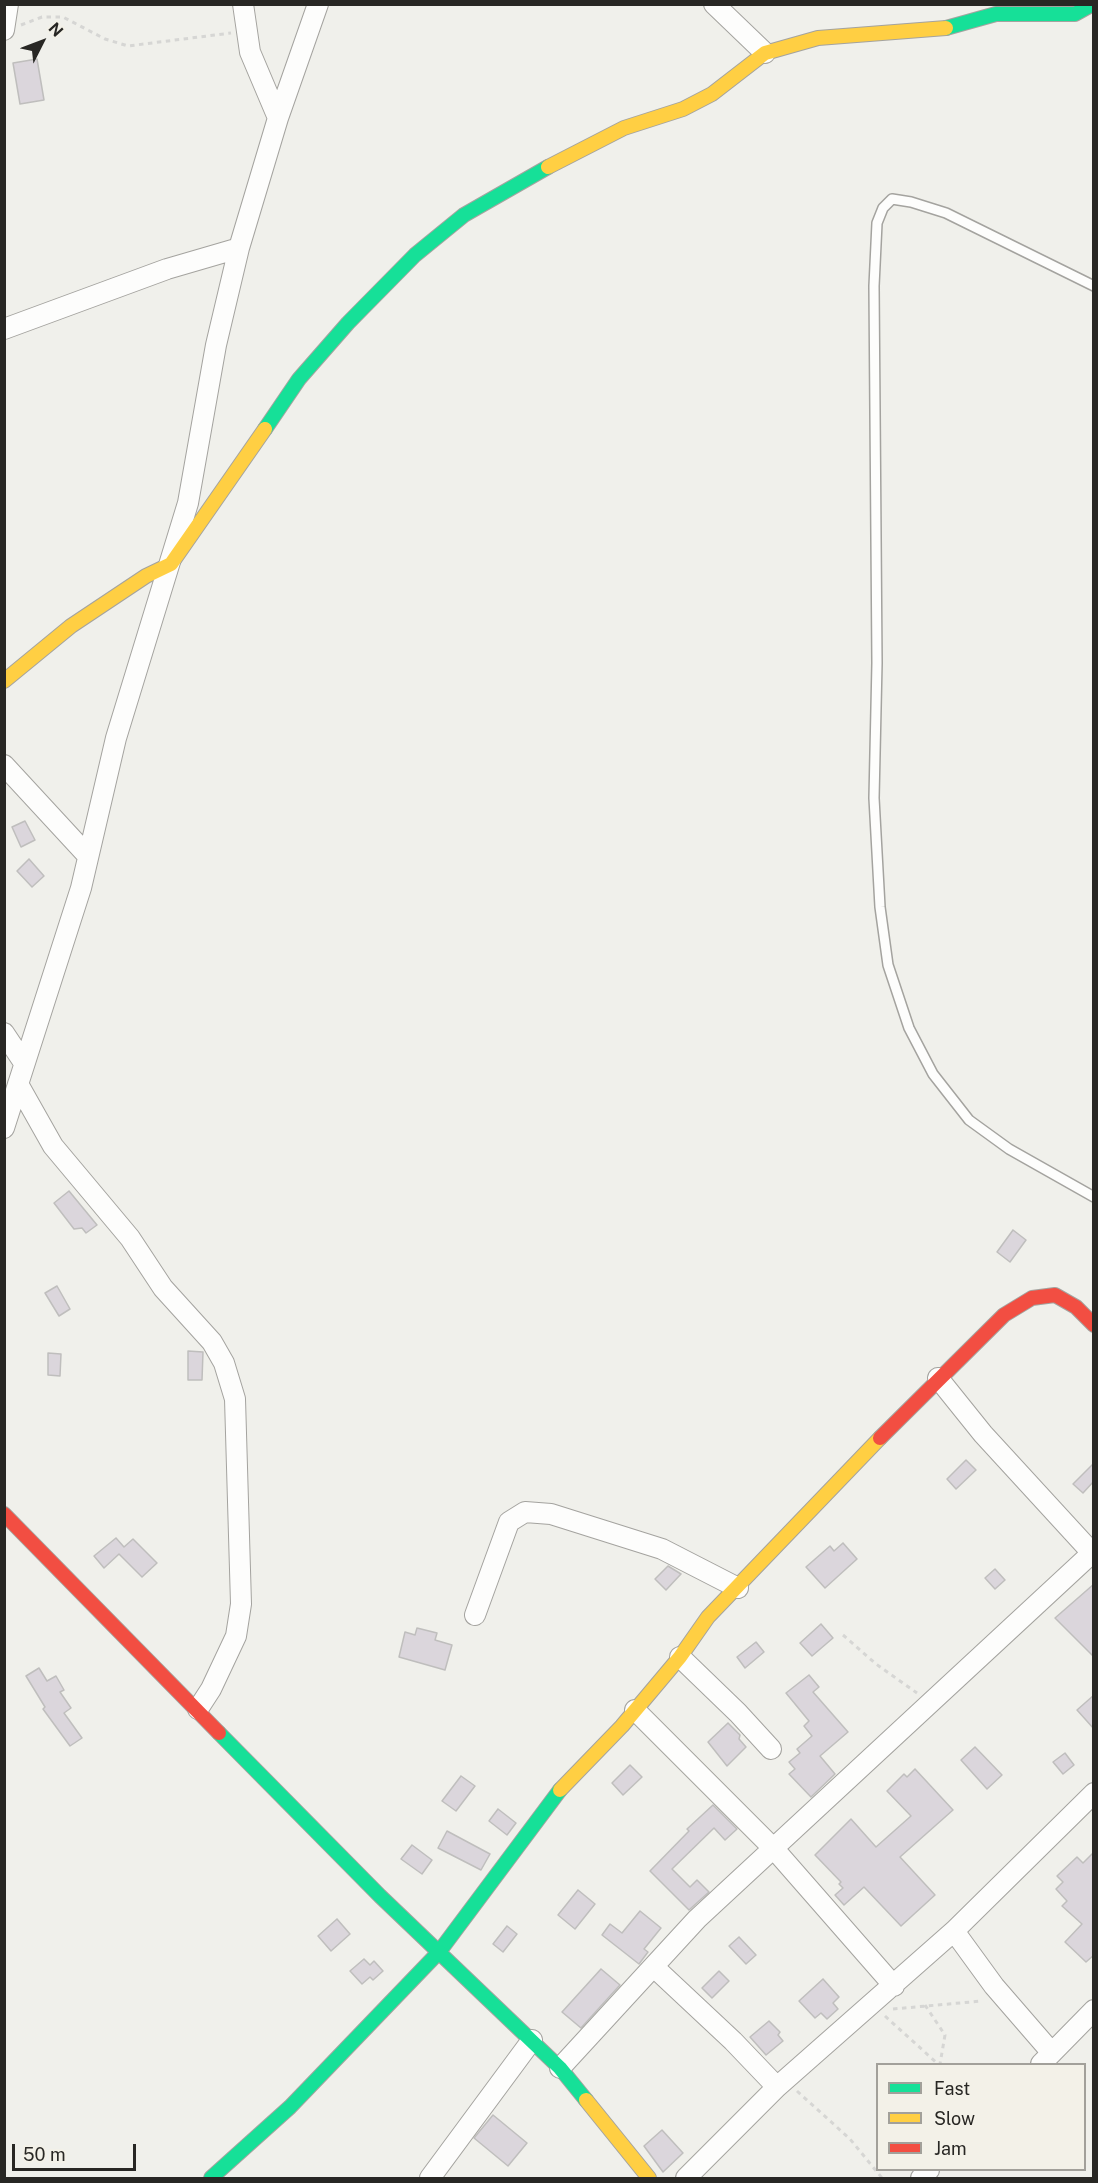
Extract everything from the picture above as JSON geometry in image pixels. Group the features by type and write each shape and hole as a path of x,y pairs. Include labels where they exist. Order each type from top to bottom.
{"street":[{"path":"8,4 9,30"},
{"path":"243,4 255,69 278,118"},
{"path":"4,1128 81,888 116,738 188,503 216,345 239,248 278,118 318,4"},
{"path":"714,4 765,54"},
{"path":"4,681 71,626 146,576 171,564 214,506 299,379 348,323 415,255 464,215 529,175 624,128 693,104 712,94 765,54 818,38 870,32 945,28 996,14 1076,14 1093,4"},
{"path":"4,329 167,268 239,248"},
{"path":"4,765 88,856"},
{"path":"4,1033 24,1063"},
{"path":"18,1084 53,1146 130,1238 164,1288 212,1342 224,1363 235,1399 241,1604 236,1636 212,1689 198,1709"},
{"path":"211,2178 290,2106 439,1952 564,1785 635,1710 680,1657 708,1617 938,1378 1004,1315 1032,1298 1055,1295 1076,1307 1094,1325"},
{"path":"561,2068 698,1919 1093,1554 983,1434 938,1378"},
{"path":"475,1615 509,1522 525,1512 551,1515 662,1549 738,1588"},
{"path":"4,1514 380,1896 561,2068 648,2178"},
{"path":"680,1657 738,1713 771,1749"},
{"path":"635,1710 775,1850 894,1986"},
{"path":"686,2178 781,2083 872,2009 1094,1793"},
{"path":"954,1931 1008,2003 1046,2059 1094,2010"},
{"path":"655,1968 781,2083"},
{"path":"430,2178 532,2040"}],"lane":[{"path":"1094,286 946,213 912,202 892,199 883,208 877,223 874,286 877,663 874,798 880,907 888,965 909,1028 933,1074 969,1120 1009,1149 1094,1197"}],"path":[{"path":"9,30 42,17 63,17 105,39 128,46 247,31"},
{"path":"843,1635 876,1664 931,1703"},
{"path":"872,2009 972,2001 1008,2003"},
{"path":"925,2005 945,2036 939,2063"},
{"path":"872,2009 938,2063"},
{"path":"781,2083 850,2139 876,2171"}],"building":[{"path":"37,59 44,100 20,104 13,63"},
{"path":"25,821 35,840 21,847 12,827"},
{"path":"29,859 44,876 32,887 17,871"},
{"path":"69,1191 97,1225 86,1233 82,1228 74,1229 54,1203"},
{"path":"1013,1230 1026,1240 1010,1262 997,1252"},
{"path":"57,1286 70,1309 59,1316 45,1293"},
{"path":"188,1351 203,1352 202,1380 188,1380"},
{"path":"48,1353 61,1354 60,1376 48,1375"},
{"path":"966,1460 976,1470 956,1489 947,1479"},
{"path":"1094,1463 1094,1481 1083,1493 1073,1484"},
{"path":"116,1538 124,1547 133,1539 157,1563 142,1577 119,1554 104,1568 94,1556"},
{"path":"843,1543 857,1559 825,1588 806,1567 830,1546 834,1551"},
{"path":"668,1566 681,1574 666,1590 655,1579"},
{"path":"995,1569 1005,1580 995,1589 985,1578"},
{"path":"1094,1584 1094,1657 1055,1618"},
{"path":"821,1624 833,1638 812,1656 800,1643"},
{"path":"417,1628 437,1633 435,1640 452,1645 445,1670 399,1657 405,1632 415,1635"},
{"path":"756,1642 764,1652 745,1668 737,1657"},
{"path":"39,1668 47,1681 56,1676 64,1690 60,1692 71,1708 64,1713 82,1738 70,1746 43,1709 45,1707 26,1676"},
{"path":"809,1675 819,1687 813,1692 848,1732 820,1756 835,1774 811,1797 789,1774 795,1769 789,1762 800,1753 797,1749 812,1736 804,1726 809,1721 786,1693"},
{"path":"1094,1695 1094,1729 1077,1710"},
{"path":"728,1723 740,1735 739,1739 746,1747 727,1766 708,1742"},
{"path":"975,1747 1002,1775 987,1789 961,1760"},
{"path":"1065,1753 1074,1765 1063,1774 1053,1762"},
{"path":"630,1765 642,1777 623,1795 612,1783"},
{"path":"915,1769 953,1810 900,1857 935,1895 901,1926 864,1887 844,1905 835,1895 843,1888 839,1884 841,1882 815,1855 851,1819 876,1847 911,1816 887,1791 904,1774 907,1777"},
{"path":"461,1776 475,1786 456,1811 442,1801"},
{"path":"713,1805 737,1829 725,1840 714,1828 672,1869 690,1887 697,1880 709,1892 689,1910 650,1871 689,1831 687,1829"},
{"path":"498,1809 516,1823 507,1835 489,1821"},
{"path":"447,1831 490,1854 481,1870 438,1848"},
{"path":"412,1845 432,1860 422,1874 401,1859"},
{"path":"1094,1852 1094,1955 1086,1962 1065,1942 1082,1924 1062,1906 1067,1901 1056,1889 1063,1882 1057,1876 1077,1857 1083,1863"},
{"path":"578,1890 595,1904 575,1929 558,1915"},
{"path":"640,1911 661,1928 644,1949 648,1952 639,1964 602,1935 610,1924 622,1933"},
{"path":"337,1919 350,1934 331,1951 318,1936"},
{"path":"507,1926 517,1934 503,1952 493,1944"},
{"path":"739,1937 756,1955 746,1964 729,1946"},
{"path":"364,1959 370,1965 374,1961 383,1971 373,1980 370,1977 362,1984 350,1971"},
{"path":"601,1969 620,1985 581,2028 562,2012"},
{"path":"719,1971 729,1981 712,1998 702,1988"},
{"path":"823,1979 839,1997 833,2003 838,2009 827,2019 821,2013 815,2018 799,2001"},
{"path":"769,2021 780,2032 778,2035 783,2041 766,2055 750,2037"},
{"path":"493,2115 527,2143 508,2166 474,2138"},
{"path":"662,2130 683,2153 663,2172 644,2146"}],"traffic: fast":[{"path":"946,28 996,14 1075,14 1093,4"},
{"path":"265,429 299,379 348,323 415,255 464,215 548,167"},
{"path":"219,1733 380,1896 560,2068 586,2100"},
{"path":"211,2178 290,2107 439,1952 560,1790"}],"traffic: slow":[{"path":"548,167 624,128 683,109 712,94 765,53 818,38 946,28"},
{"path":"4,681 71,626 146,576 171,564 265,429"},
{"path":"560,1790 622,1726 680,1657 708,1617 880,1438"},
{"path":"586,2100 649,2178"}],"traffic: jam":[{"path":"880,1438 1004,1315 1032,1298 1055,1295 1076,1307 1094,1325"},
{"path":"4,1514 219,1733"}]}
